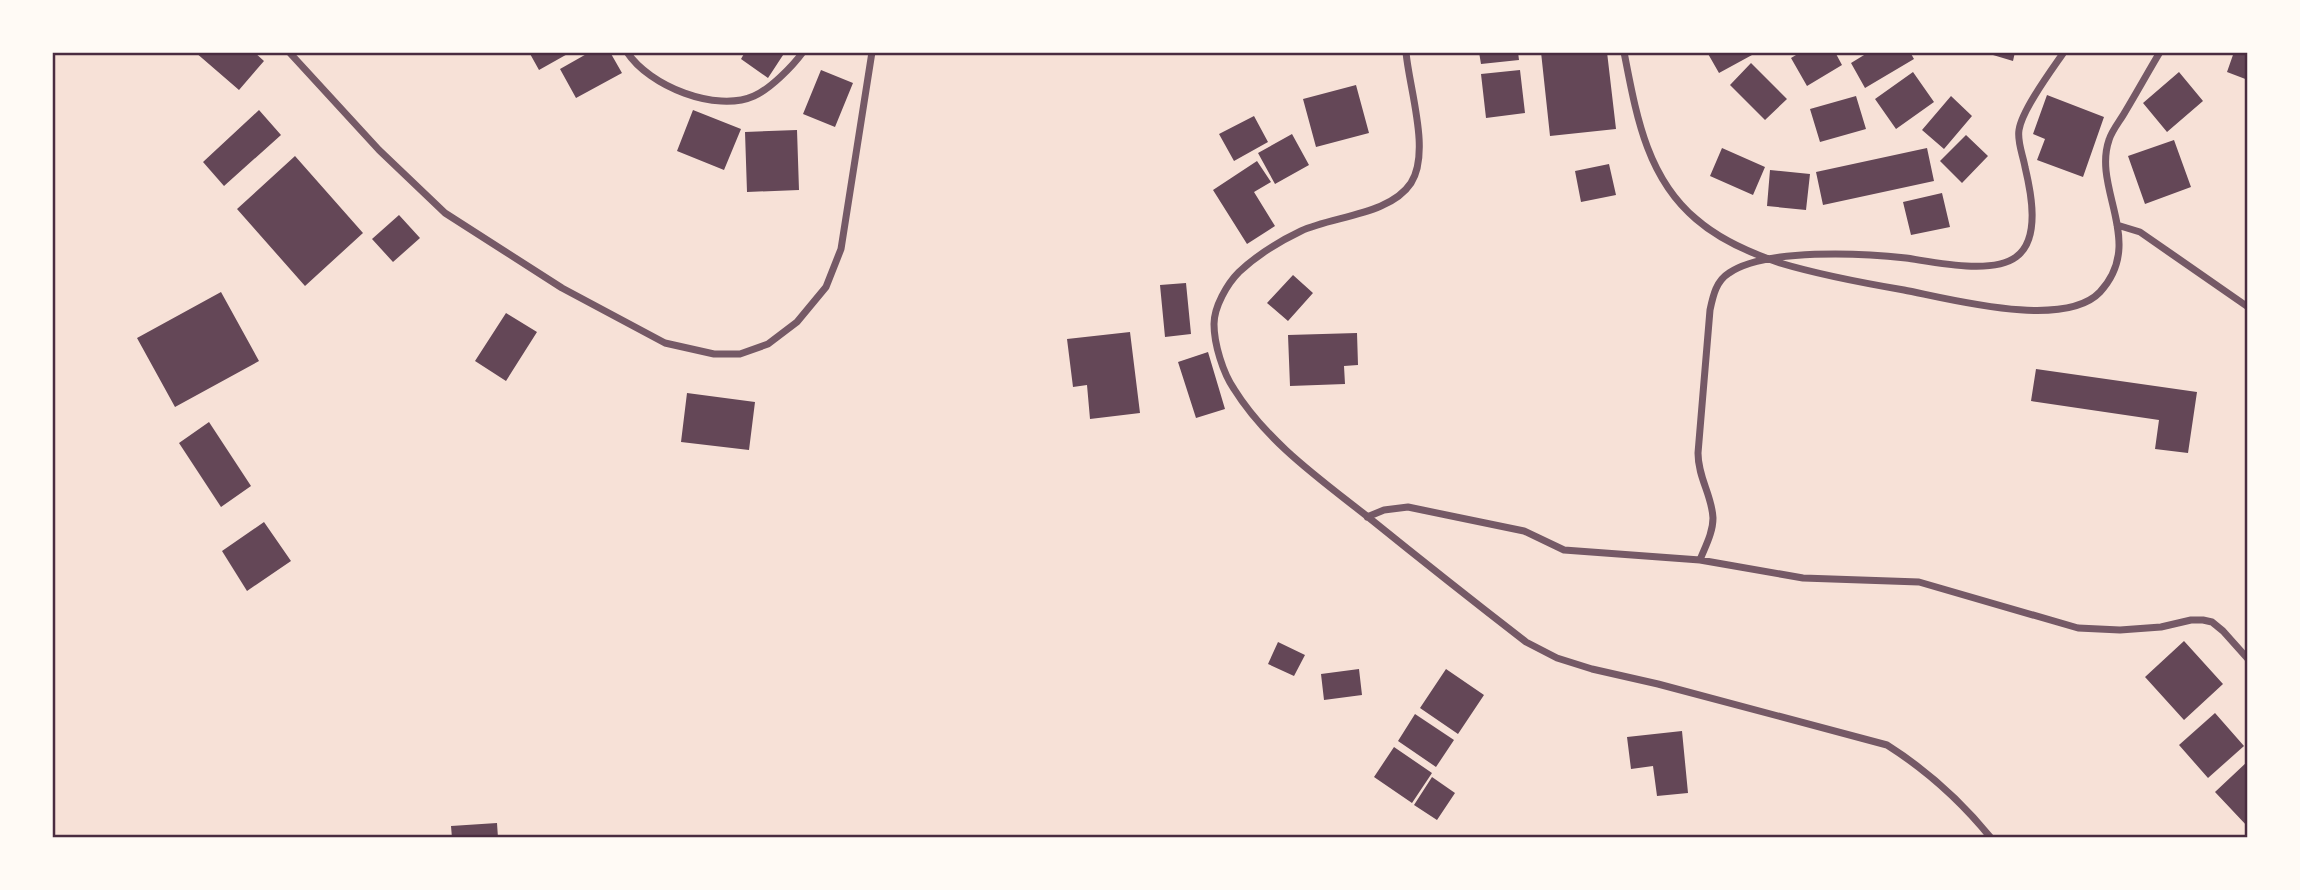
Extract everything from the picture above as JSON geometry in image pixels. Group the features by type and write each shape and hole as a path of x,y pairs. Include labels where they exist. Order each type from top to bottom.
{"street":[{"path":"289,52 379,150 445,213 562,288 665,343 714,354 740,354 768,344 797,323 826,287 841,249 872,52"},
{"path":"627,52 635,64 656,79 688,94 726,103 755,96 792,67 803,52"},
{"path":"1406,52 1419,163 1411,182 1400,195 1381,206 1301,231 1238,273 1221,299 1214,323 1219,353 1233,388 1256,418 1298,462 1526,642 1557,658 1592,669 1888,745 1943,786 1991,838"},
{"path":"1624,52 1638,122 1651,157 1670,192 1696,219 1725,240 1770,259 1869,284 2017,310 2076,306 2098,295 2112,277 2120,250 2106,168 2109,140 2160,52"},
{"path":"1700,561 1712,532 1713,517 1698,468 1713,293 1728,273 1770,259 1797,255 1886,256 1970,266 1997,264 2016,258 2028,243 2031,229 2030,194 2018,132 2023,117 2064,52"},
{"path":"2117,225 2140,232 2248,307"},
{"path":"1367,517 1384,510 1408,507 1524,531 1564,550 1700,561 1803,578 1919,582 2078,628 2120,630 2203,620 2211,622 2223,631 2248,659"}],"building":[{"path":"195,52 254,52 264,61 239,90"},
{"path":"529,52 571,52 539,70"},
{"path":"590,52 610,52 622,73 576,98 560,69"},
{"path":"745,52 785,52 768,78 741,59"},
{"path":"1479,52 1518,52 1519,60 1481,64"},
{"path":"1541,52 1607,52 1616,129 1550,136"},
{"path":"1707,52 1750,52 1752,55 1719,73"},
{"path":"1801,52 1835,52 1842,65 1807,86 1791,58"},
{"path":"1869,52 1910,52 1914,59 1865,88 1851,63"},
{"path":"1983,52 2015,52 2013,61"},
{"path":"2234,52 2248,52 2248,80 2227,72"},
{"path":"1751,63 1787,99 1765,120 1730,85"},
{"path":"821,70 853,83 835,127 803,114"},
{"path":"1520,70 1525,113 1486,118 1481,74"},
{"path":"1913,72 1934,102 1896,129 1875,99"},
{"path":"2179,72 2203,101 2167,132 2143,103"},
{"path":"1356,85 1369,133 1316,147 1303,99"},
{"path":"2047,95 2104,117 2083,177 2037,160 2045,139 2033,134"},
{"path":"1856,96 1866,129 1820,142 1810,109"},
{"path":"1951,96 1972,116 1944,149 1922,130"},
{"path":"259,110 281,135 224,186 203,162"},
{"path":"693,110 741,129 724,170 677,151"},
{"path":"1254,116 1268,142 1234,161 1219,134"},
{"path":"797,130 799,190 747,192 745,132"},
{"path":"1292,134 1309,165 1275,184 1258,153"},
{"path":"1966,135 1988,156 1962,183 1940,161"},
{"path":"2174,140 2191,187 2145,204 2128,156"},
{"path":"1722,148 1765,167 1753,195 1710,176"},
{"path":"1927,148 1934,181 1823,205 1816,172"},
{"path":"295,156 363,233 305,286 237,209"},
{"path":"1257,161 1271,182 1254,192 1275,226 1247,244 1213,190"},
{"path":"1609,164 1616,195 1581,202 1575,171"},
{"path":"1770,170 1810,174 1806,210 1767,206"},
{"path":"1942,193 1950,227 1911,235 1903,202"},
{"path":"399,215 420,238 393,262 372,239"},
{"path":"1293,275 1313,293 1288,321 1267,303"},
{"path":"1186,283 1191,334 1165,337 1160,285"},
{"path":"221,292 259,361 175,407 137,338"},
{"path":"506,313 537,332 506,381 475,361"},
{"path":"1130,332 1140,413 1090,419 1087,385 1073,387 1067,339"},
{"path":"1357,333 1358,365 1344,366 1345,384 1290,386 1288,335"},
{"path":"1208,352 1225,409 1196,418 1178,362"},
{"path":"2036,369 2197,392 2188,453 2155,449 2159,420 2031,401"},
{"path":"687,393 755,402 749,450 681,442"},
{"path":"209,422 251,486 221,507 179,443"},
{"path":"264,522 291,561 247,591 222,551"},
{"path":"2184,641 2223,684 2184,720 2145,677"},
{"path":"1278,642 1305,655 1294,676 1268,664"},
{"path":"1359,669 1362,695 1324,700 1321,674"},
{"path":"1446,669 1484,695 1458,734 1420,708"},
{"path":"2215,713 2244,746 2208,778 2179,745"},
{"path":"1415,714 1454,740 1436,767 1398,741"},
{"path":"1682,731 1688,793 1657,796 1653,766 1631,769 1627,737"},
{"path":"1394,747 1432,773 1412,803 1374,777"},
{"path":"2248,761 2248,827 2215,792"},
{"path":"1432,777 1455,793 1437,820 1414,805"},
{"path":"497,823 498,838 452,838 451,826"}]}
